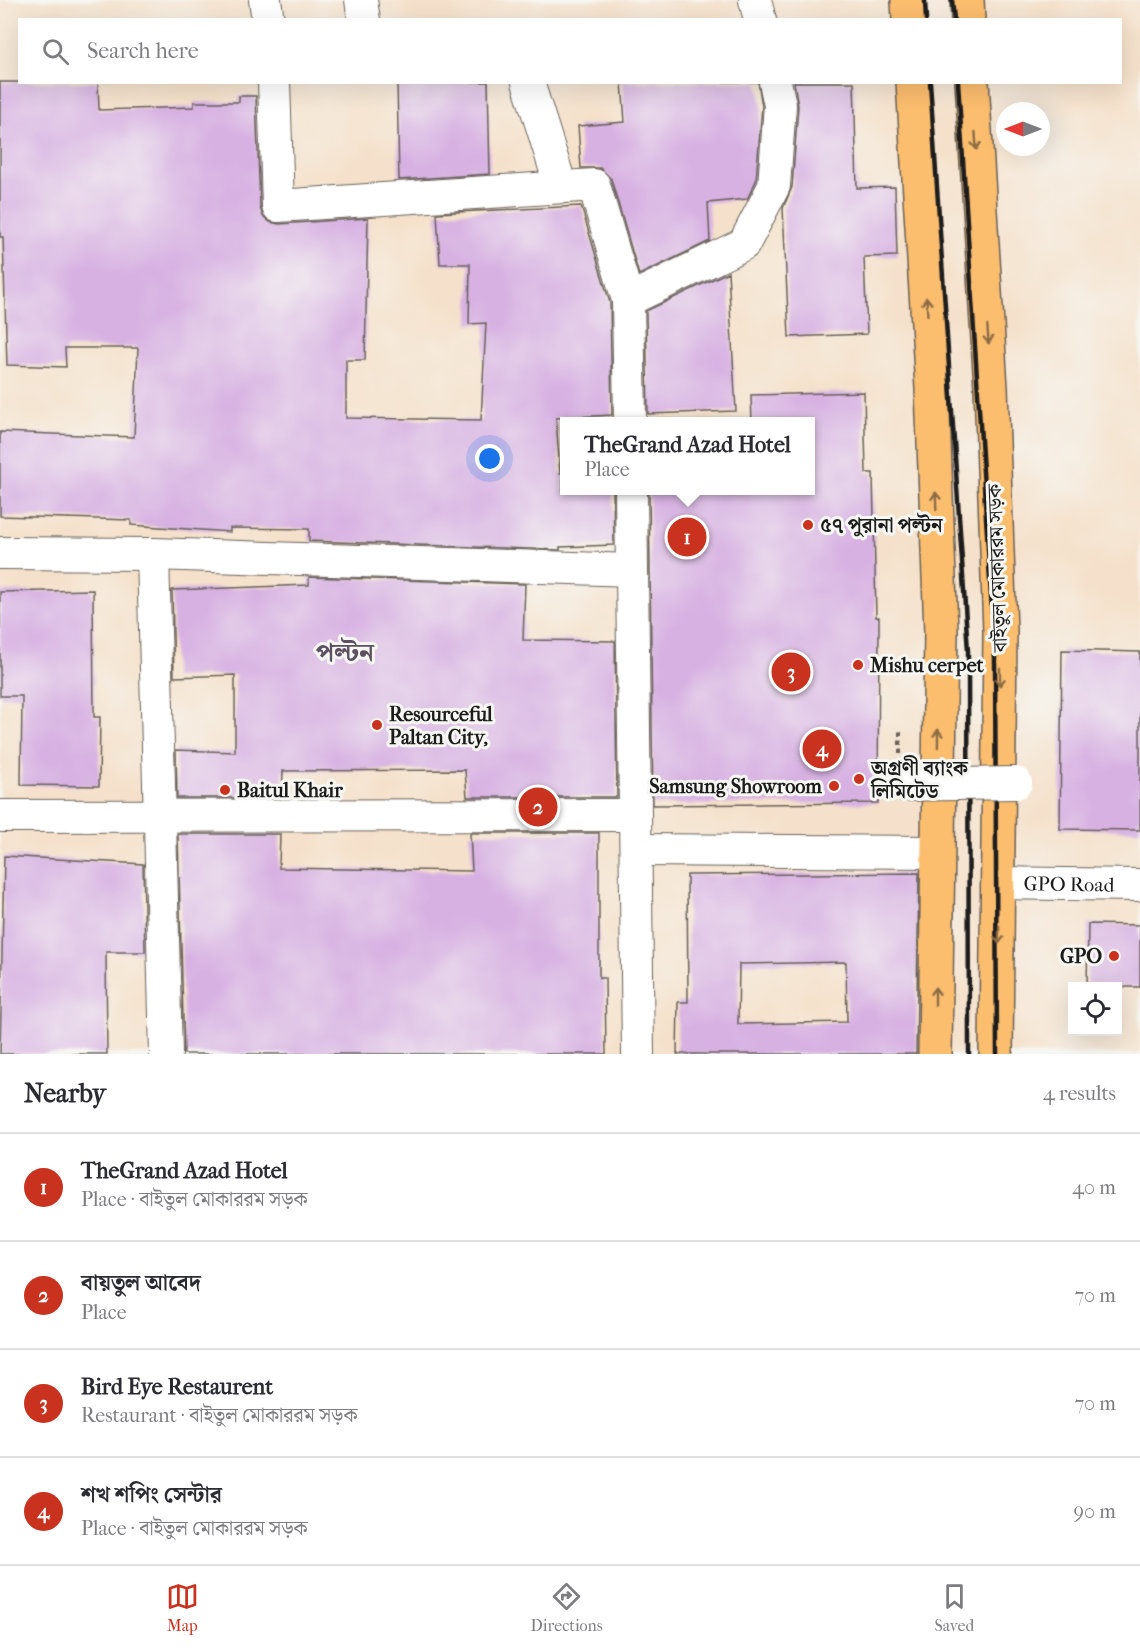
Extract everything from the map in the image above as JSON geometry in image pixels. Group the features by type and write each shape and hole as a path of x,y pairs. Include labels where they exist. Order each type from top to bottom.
{"main road":[{"path":"908,0 909,18"},
{"path":"967,0 968,18"},
{"path":"913,84 932,388 940,632 934,1054"},
{"name":"বাইতুল মোকাররম সড়ক","path":"972,84 991,388 1000,631 996,1054"}],"street":[{"path":"265,0 268,18"},
{"path":"361,0 364,18"},
{"path":"755,0 760,18"},
{"path":"274,84 278,206 594,185 628,300 630,417"},
{"path":"529,84 561,187"},
{"path":"628,300 744,244 774,186 780,105 775,84"},
{"path":"631,495 638,1054"},
{"path":"0,553 153,554 632,570"},
{"path":"153,554 166,1054"},
{"path":"899,785 1016,783"},
{"path":"0,816 635,815"},
{"path":"636,850 936,852"},
{"name":"GPO Road","path":"999,883 1140,885"}],"building":[{"path":"0,82 98,84 99,110 194,107 194,102 239,102 239,96 256,96 260,207 263,216 270,222 279,224 368,218 365,360 346,360 346,418 481,420 486,323 469,324 470,264 440,264 437,213 581,206 610,303 612,415 556,418 560,495 613,495 614,545 560,547 560,550 309,541 309,529 230,528 230,532 131,525 131,520 0,516 0,432 134,437 138,348 65,348 66,367 7,365 3,237 0,237"},
{"path":"397,84 488,84 490,174 399,180"},
{"path":"622,84 758,84 762,106 756,181 747,199 708,203 710,241 639,275 611,179 600,168 581,168 578,126 625,122"},
{"path":"794,84 854,84 857,188 895,187 897,256 864,257 867,334 789,337 783,208 792,187 798,106"},
{"path":"728,272 736,411 648,414 646,311"},
{"path":"864,392 866,473 873,473 876,617 879,617 878,803 653,805 649,495 815,495 815,417 752,417 751,395"},
{"path":"309,577 525,584 523,640 615,641 617,797 467,797 465,770 283,771 282,798 177,798 176,750 235,752 235,675 174,677 172,590 309,585"},
{"path":"93,590 94,717 100,717 99,786 21,785 22,696 0,696 0,592"},
{"path":"1062,650 1140,652 1140,830 1060,829"},
{"path":"470,833 599,833 599,978 605,978 606,1054 184,1054 178,834 280,834 279,868 472,871"},
{"path":"4,856 143,864 145,952 106,952 107,1054 0,1054"},
{"path":"919,873 916,1054 677,1054 678,1002 688,1002 687,875","holes":["846,962 847,1022 738,1024 739,964"]},
{"name":"GPO","path":"1088,924 1140,925 1140,987 1122,987 1122,982 1087,982"}],"railway":[{"path":"925,0 926,18"},
{"path":"952,0 954,18"},
{"path":"930,84 968,651 969,1054"},
{"path":"958,84 995,658 997,1054"}],"place":[{"name":"৫৭ পুরানা পল্টন","path":"808,525"},
{"name":"TheGrand Azad Hotel","path":"687,537"},
{"name":"Mishu cerpet","path":"858,665"},
{"name":"Bird Eye Restaurent","path":"791,672"},
{"name":"Resourceful Paltan City,","path":"377,725"},
{"name":"শখ শপিং সেন্টার","path":"822,749"},
{"name":"অগ্রণী ব্যাংক লিমিটেড","path":"859,779"},
{"name":"Samsung Showroom","path":"834,786"},
{"name":"Baitul Khair","path":"225,790"},
{"name":"বায়তুল আবেদ","path":"538,807"},
{"name":"GPO","path":"1114,956"}],"district":[{"name":"পল্টন","path":"345,652"}]}
